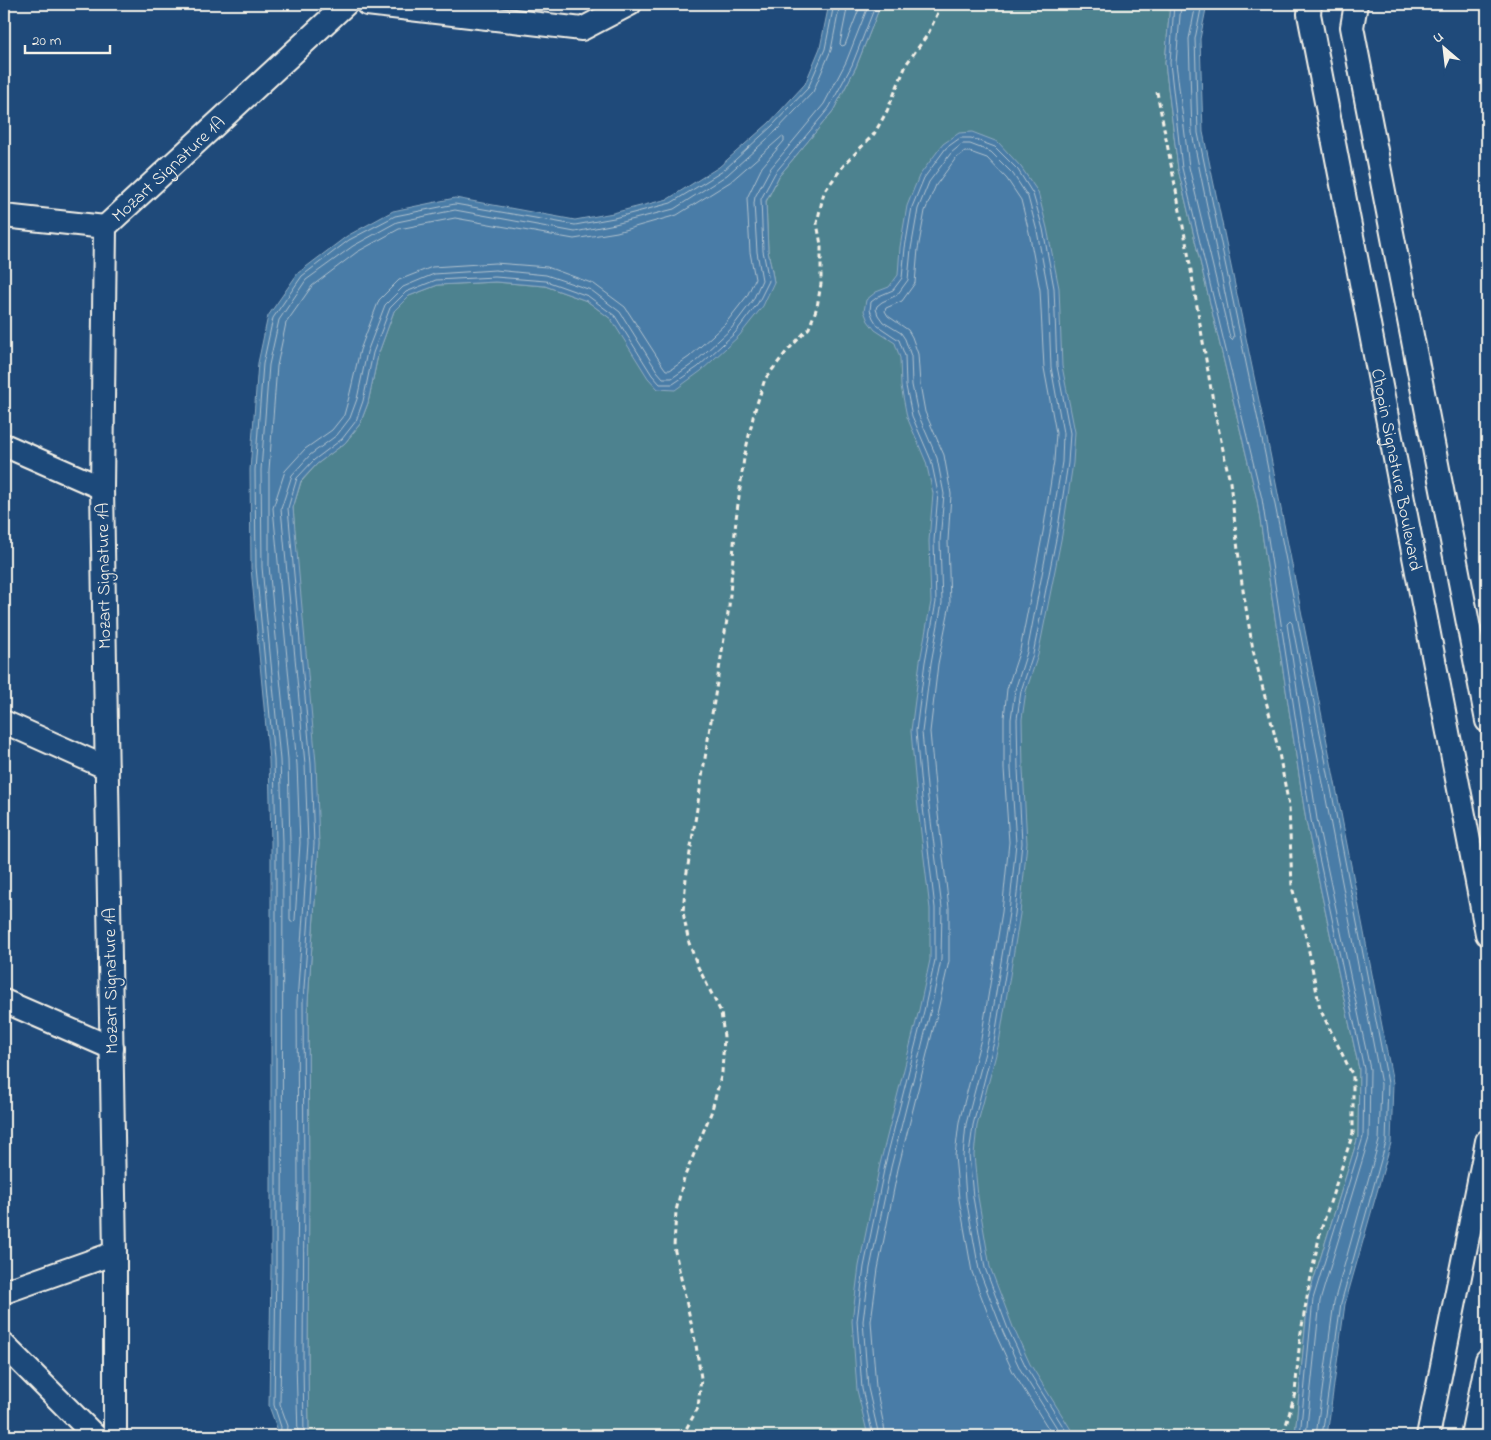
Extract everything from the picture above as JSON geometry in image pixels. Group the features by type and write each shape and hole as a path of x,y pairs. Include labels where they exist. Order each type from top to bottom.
{"street":[{"name":"Mozart Signature 1A","path":"115,1436 115,1253 102,488 104,227 346,4"},
{"path":"367,4 582,28 630,4"},
{"name":"Chopin Signature Boulevard","path":"1310,4 1309,14 1487,934"},
{"path":"1356,4 1352,27 1487,721"},
{"path":"4,216 104,227"},
{"path":"4,445 102,488"},
{"path":"4,722 106,768"},
{"path":"4,1001 112,1048"},
{"path":"1428,1436 1487,1141"},
{"path":"4,1292 115,1253"},
{"path":"4,1345 95,1436"},
{"path":"1472,1436 1487,1360"}],"path":[{"path":"682,1436 698,1408 701,1378 696,1345 674,1247 676,1211 684,1178 710,1114 720,1081 724,1037 721,1012 698,967 689,943 682,912 729,607 736,519 744,458 754,414 765,379 787,351 809,328 817,306 820,284 821,245 817,223 824,192 844,165 874,134 887,111 907,63 928,34 942,4"},
{"path":"1157,92 1187,247 1215,413 1230,482 1242,584 1253,650 1278,748 1289,806 1292,887 1306,941 1320,1009 1353,1076 1352,1133 1320,1233 1300,1338 1295,1393 1283,1436"}],"green space":[{"path":"881,4 1170,4 1165,63 1178,169 1257,500 1306,821 1359,1069 1358,1137 1308,1298 1295,1436 309,1436 308,1002 319,844 293,508 301,482 317,464 345,443 360,424 368,403 378,355 394,311 409,296 438,285 495,282 545,286 587,301 611,319 774,282 768,251 766,202 779,176 833,111 856,67"}],"water":[{"path":"829,4 881,4 856,67 833,111 779,176 766,201 768,251 774,282 763,306 739,336 701,371 675,390 658,389 648,378 611,319 587,301 545,286 495,282 438,285 409,296 394,311 378,355 368,403 360,424 345,443 317,464 301,481 293,508 316,763 319,844 308,1002 309,1436 275,1436 277,1428 269,1406 271,1268 271,842 269,760 251,568 250,470 258,363 268,316 298,273 347,236 393,211 455,198 575,220 613,213 668,199 719,167 769,123 805,84 820,48"},
{"path":"1170,4 1207,4 1200,39 1203,132 1270,453 1393,1083 1391,1143 1345,1304 1327,1436 1295,1436 1308,1298 1358,1137 1359,1069 1306,821 1257,500 1178,169 1165,63"},
{"path":"972,132 998,142 1021,167 1038,192 1059,288 1062,366 1075,432 1073,463 1062,535 1038,655 1026,691 1022,719 1027,843 1020,914 999,1043 977,1126 974,1155 978,1197 990,1267 1013,1327 1030,1364 1075,1436 868,1436 857,1390 852,1321 859,1266 880,1164 930,960 930,909 911,731 920,661 931,602 929,541 933,493 926,462 907,417 901,386 900,358 895,343 875,330 868,321 864,311 866,300 876,292 889,287 898,275 900,247 907,206 919,176 943,144 959,133"}]}
